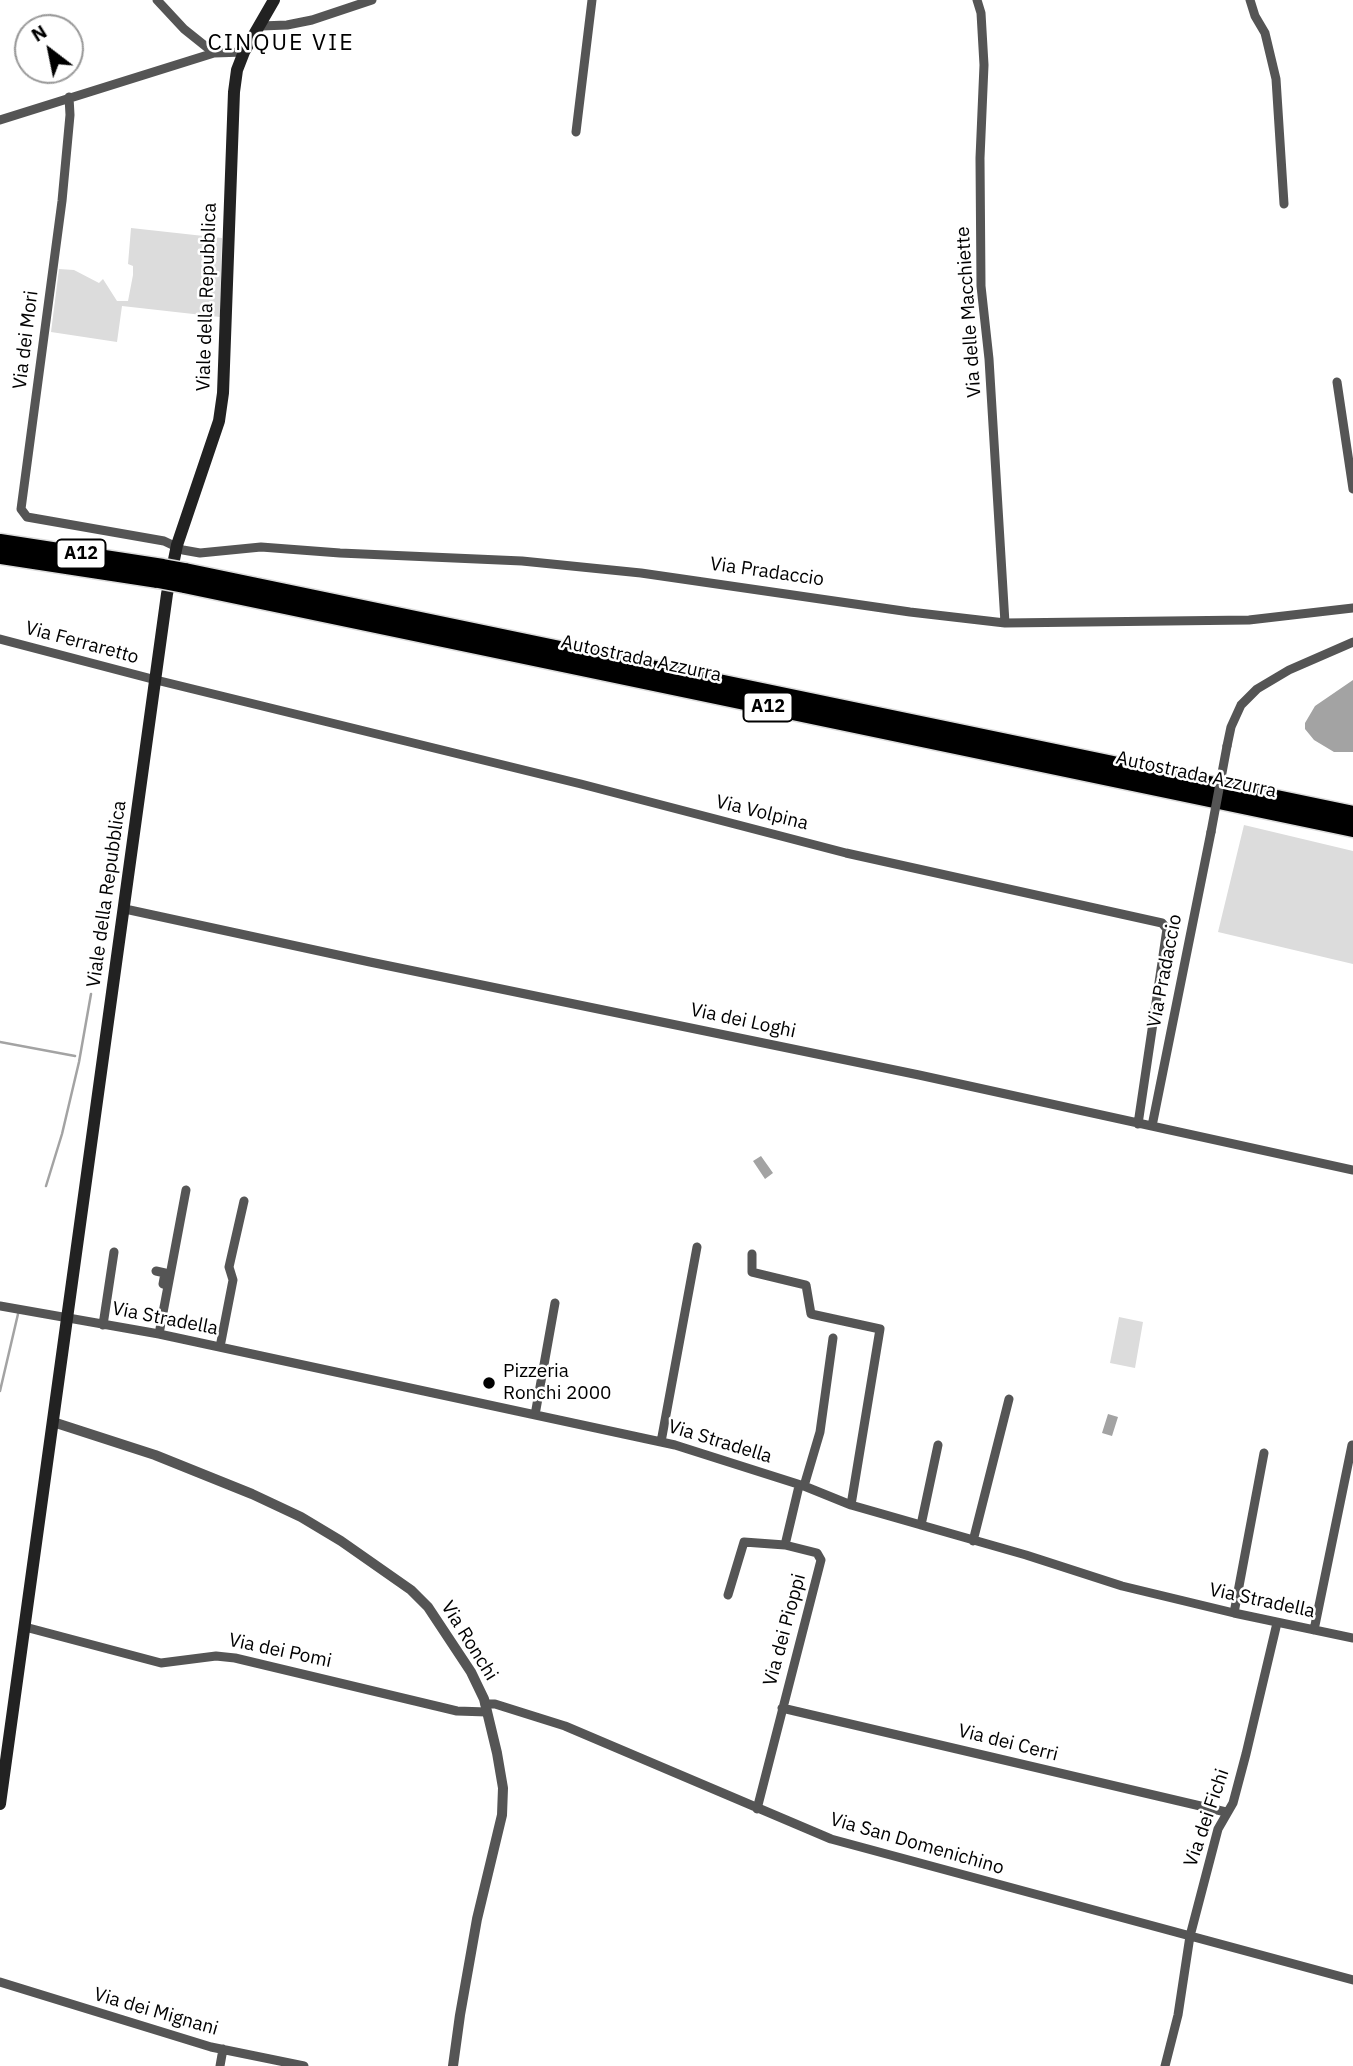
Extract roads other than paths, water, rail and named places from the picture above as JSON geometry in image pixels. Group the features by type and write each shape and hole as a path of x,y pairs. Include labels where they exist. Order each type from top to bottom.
{"highway":[{"name":"Autostrada Azzurra","path":"0,542 1353,814"},
{"name":"Autostrada Azzurra","path":"0,556 160,574"},
{"name":"Autostrada Azzurra","path":"184,578 1353,829"}],"main road":[{"name":"Viale della Repubblica","path":"0,1804 177,545 219,421 223,393 237,70 244,52 274,0"}],"street":[{"path":"157,0 184,29 214,53"},
{"path":"261,26 312,20 372,0"},
{"path":"576,132 592,0"},
{"name":"Via delle Macchiette","path":"976,0 981,13 984,65 980,158 981,286 989,359 1005,623"},
{"path":"1250,0 1265,33 1276,79 1284,204"},
{"path":"0,120 69,97 196,61 214,53 244,52"},
{"name":"Via dei Mori","path":"69,97 62,201 21,509 27,517 177,545"},
{"path":"1338,382 1353,488"},
{"name":"Via Pradaccio","path":"177,545 183,550 200,553 261,547 536,562 641,573 1005,623 1250,620 1353,608"},
{"name":"Via Ferraretto","path":"0,639 156,680"},
{"name":"Via Pradaccio","path":"1152,1126 1231,727 1241,705 1257,689 1289,670 1353,642"},
{"name":"Via Volpina","path":"156,680 581,784 846,853 1162,923 1167,929 1138,1124"},
{"name":"Via dei Loghi","path":"125,909 919,1075 1353,1170"},
{"path":"157,1334 186,1190"},
{"path":"220,1347 233,1280 229,1267 244,1201"},
{"path":"661,1442 697,1247"},
{"path":"103,1325 114,1252"},
{"path":"752,1254 752,1272 806,1285 811,1314 880,1329 851,1506"},
{"path":"156,1271 165,1273 157,1334"},
{"path":"535,1415 555,1303"},
{"name":"Via Stradella","path":"0,1307 157,1334 661,1442 801,1486 851,1506 1122,1586 1353,1638"},
{"name":"Via dei Pioppi","path":"757,1809 821,1560 817,1553 785,1545 801,1486 820,1432 833,1338"},
{"path":"972,1541 1009,1399"},
{"name":"Via Ronchi","path":"53,1422 155,1455 301,1517 341,1541 411,1590 428,1607 471,1672 486,1708 503,1787 502,1815 477,1919 453,2066"},
{"path":"921,1525 938,1445"},
{"path":"1314,1630 1352,1445"},
{"path":"1234,1613 1264,1453"},
{"path":"728,1595 744,1542 785,1545"},
{"name":"Via dei Fichi","path":"1165,2066 1185,1978 1190,1936 1218,1829 1233,1803 1247,1754 1277,1623"},
{"name":"Via dei Pomi","path":"24,1627 161,1663 216,1656 235,1658 457,1711 486,1708"},
{"name":"Via San Domenichino","path":"486,1708 495,1704 565,1726 804,1829 864,1849 1353,1980"},
{"name":"Via dei Cerri","path":"782,1708 1226,1812"},
{"name":"Via dei Mignani","path":"0,1982 223,2049 304,2066"},
{"path":"220,2066 223,2049"}],"waterway":[{"path":"46,1186 79,1062 91,994"},
{"path":"0,1042 75,1056"},
{"path":"0,1391 18,1314"}],"place":[{"name":"Pizzeria Ronchi 2000","path":"489,1383"}],"district":[{"name":"CINQUE VIE","path":"281,43"}]}
